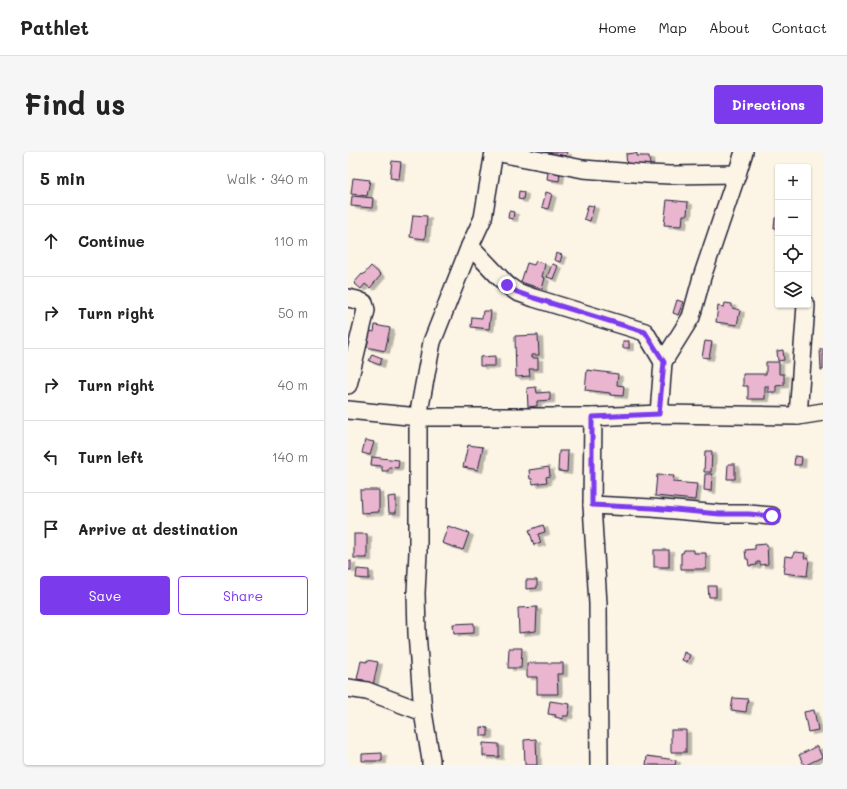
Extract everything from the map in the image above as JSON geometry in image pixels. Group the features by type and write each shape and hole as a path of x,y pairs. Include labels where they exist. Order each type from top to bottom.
{"street":[{"path":"431,765 423,712 416,633 418,552 418,417 432,342 470,246 483,218 495,152 583,169 670,175 737,174"},
{"path":"659,414 664,362 691,317 702,277 744,152"},
{"path":"470,246 507,285 517,292 645,332 664,362"},
{"path":"348,298 364,303 366,310 348,385"},
{"path":"798,416 806,308"},
{"path":"348,410 418,417 592,417 659,414 798,416 823,412"},
{"path":"592,417 592,505 598,604 599,765"},
{"path":"592,505 772,516"},
{"path":"348,688 367,692 423,712"}],"building":[{"path":"544,152 567,152 566,156 556,154 556,158 543,156"},
{"path":"637,153 637,156 649,156 650,166 627,167 626,154"},
{"path":"392,161 401,162 399,179 390,178"},
{"path":"548,172 560,174 559,181 547,179"},
{"path":"353,178 370,180 367,196 351,194"},
{"path":"519,191 524,192 523,200 518,199"},
{"path":"546,192 552,194 548,209 542,207"},
{"path":"352,196 373,198 372,208 351,206"},
{"path":"667,200 688,202 687,215 683,215 682,226 664,225"},
{"path":"588,205 594,206 590,221 584,219"},
{"path":"509,211 514,212 513,219 508,218"},
{"path":"413,215 427,216 425,239 410,237"},
{"path":"556,253 562,255 560,262 554,260"},
{"path":"536,261 545,264 542,277 545,278 542,289 521,282 527,263 534,265"},
{"path":"552,264 558,266 553,279 547,277"},
{"path":"371,266 381,275 370,288 365,284 361,289 354,283"},
{"path":"677,300 683,302 678,315 673,313"},
{"path":"725,303 732,304 732,308 740,310 737,325 716,322 718,306 724,307"},
{"path":"483,311 491,311 489,329 471,327 472,317 482,318"},
{"path":"375,325 390,328 385,351 366,347 370,331 374,332"},
{"path":"538,335 539,355 531,355 531,358 538,358 538,369 529,369 530,376 516,377 515,336"},
{"path":"623,341 629,341 629,348 623,348"},
{"path":"705,341 712,342 709,358 702,357"},
{"path":"820,349 823,349 823,370 821,370"},
{"path":"783,350 784,360 778,361 777,351"},
{"path":"372,354 382,358 380,365 369,361"},
{"path":"495,356 495,366 480,366 480,357"},
{"path":"766,362 779,362 779,374 784,374 784,385 776,386 776,392 768,392 768,386 765,386 765,399 748,399 748,386 743,386 743,374 766,374"},
{"path":"587,370 618,374 617,385 624,386 623,396 585,390"},
{"path":"536,387 537,393 550,392 550,400 537,401 537,406 528,407 527,388"},
{"path":"365,440 374,442 370,455 362,453"},
{"path":"468,445 483,447 478,470 463,467"},
{"path":"559,451 568,451 567,472 558,471"},
{"path":"705,451 712,451 711,472 704,472"},
{"path":"795,456 802,457 801,465 794,465"},
{"path":"372,457 399,460 398,468 389,467 388,471 382,471 382,466 371,465"},
{"path":"728,464 735,464 735,479 727,479"},
{"path":"549,467 550,476 546,477 547,482 533,484 532,479 530,479 529,470"},
{"path":"705,474 712,474 711,491 704,490"},
{"path":"657,475 674,476 673,482 697,484 695,500 655,496"},
{"path":"360,490 379,490 379,512 361,513"},
{"path":"396,496 396,513 389,513 388,497"},
{"path":"543,525 545,532 538,534 541,543 534,545 529,530"},
{"path":"448,526 469,533 463,550 442,543"},
{"path":"354,534 367,534 367,558 354,558"},
{"path":"767,544 768,564 760,565 760,562 757,562 757,565 749,566 748,559 746,559 745,550 755,549 755,545"},
{"path":"654,550 669,550 669,567 654,567"},
{"path":"684,550 694,550 694,553 706,553 706,569 681,569 681,553 683,553"},
{"path":"794,552 805,553 804,558 809,559 807,576 784,573 785,556 793,557"},
{"path":"348,561 351,561 351,570 348,570"},
{"path":"357,569 369,570 369,579 356,578"},
{"path":"526,580 537,580 537,588 526,589"},
{"path":"708,586 716,586 716,597 709,597"},
{"path":"537,607 536,631 519,633 518,608"},
{"path":"474,623 474,633 454,634 453,624"},
{"path":"509,648 522,648 521,668 508,668"},
{"path":"684,652 690,655 687,662 682,660"},
{"path":"367,660 378,662 373,685 364,683 364,680 357,679 361,661 367,662"},
{"path":"527,663 563,663 563,674 557,674 558,694 537,694 537,677 527,677"},
{"path":"733,698 748,699 746,712 731,710"},
{"path":"550,701 570,704 568,716 563,716 563,719 555,717 556,715 548,714"},
{"path":"814,710 818,730 808,732 804,712"},
{"path":"481,727 488,728 488,736 481,736"},
{"path":"671,730 686,730 686,752 671,752"},
{"path":"536,739 537,765 525,765 524,740"},
{"path":"483,743 499,744 499,757 483,756"},
{"path":"817,746 822,757 804,765 799,755"},
{"path":"382,753 382,761 362,761 362,754"},
{"path":"647,756 676,760 675,765 646,765"}],"route":[{"path":"507,285 517,292 534,298 645,332 664,362 659,414 592,417 592,505 772,516"}]}
